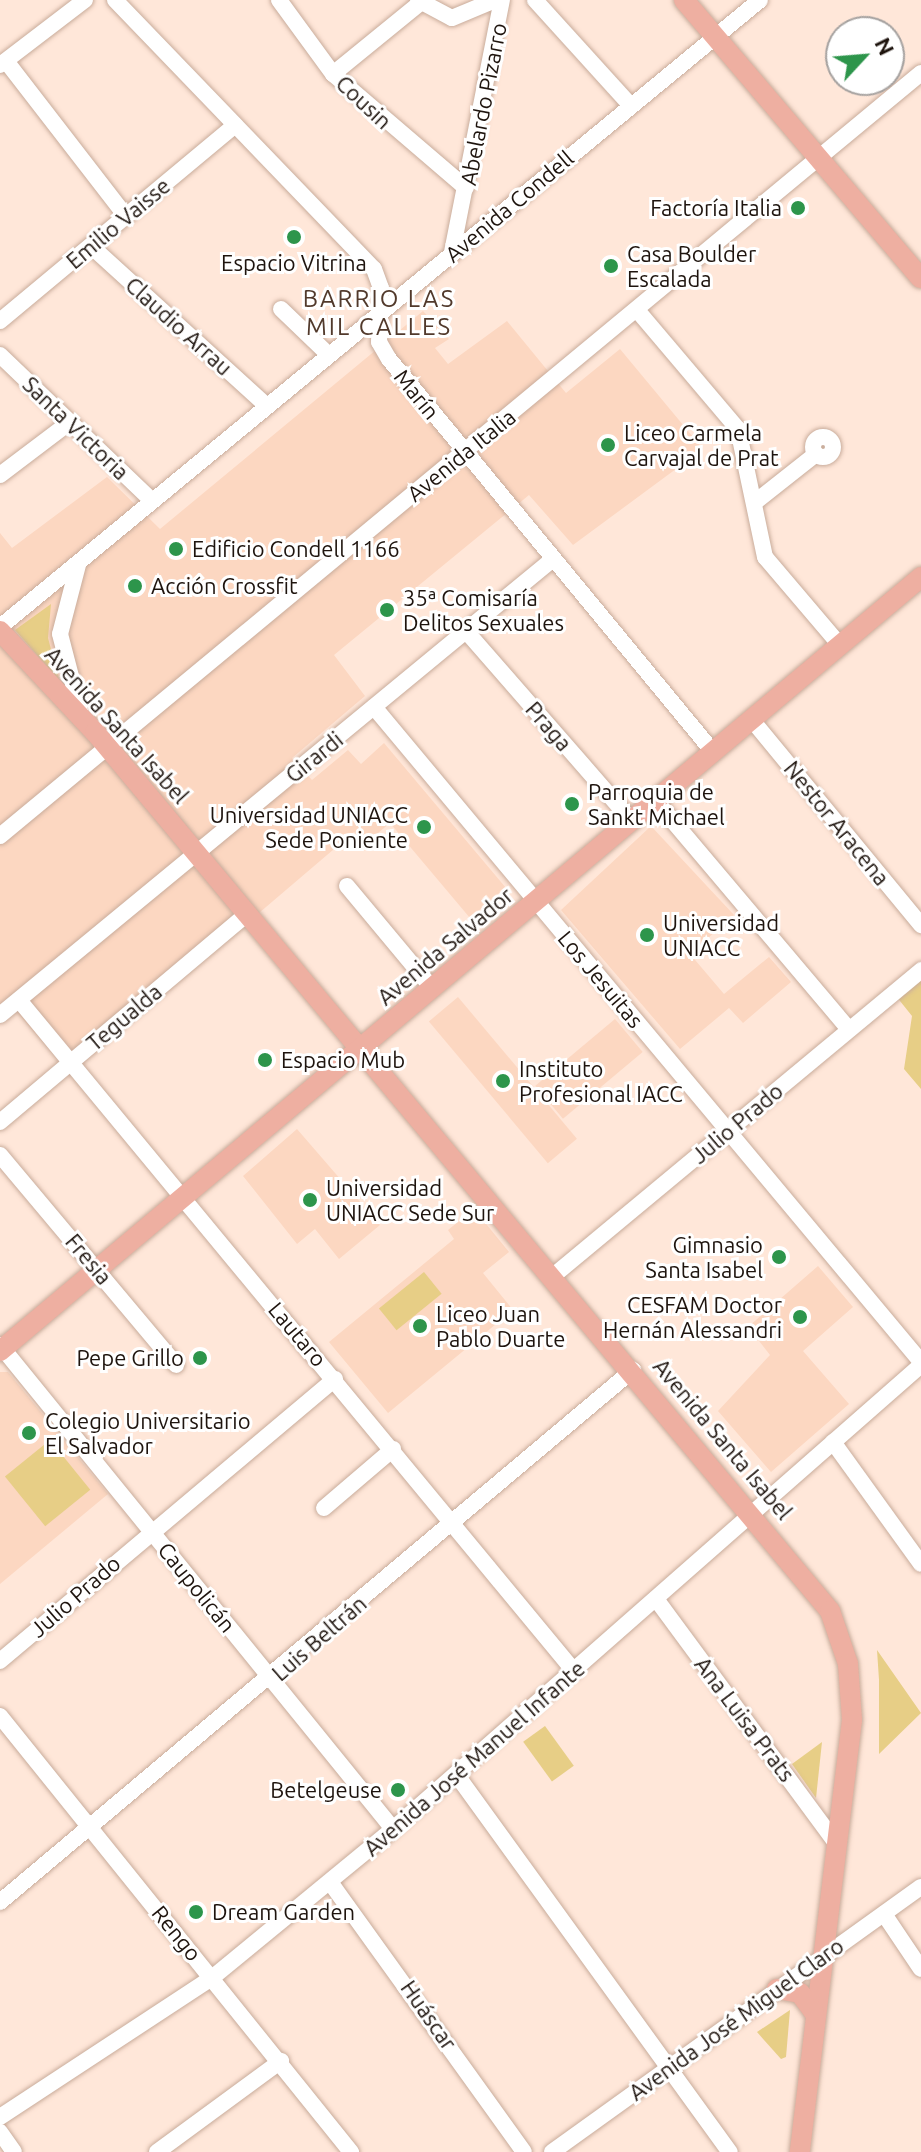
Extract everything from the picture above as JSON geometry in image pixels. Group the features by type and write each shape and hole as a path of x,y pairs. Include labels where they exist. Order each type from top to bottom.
{"main road":[{"path":"684,0 921,278"},
{"name":"Avenida Salvador","path":"1,1348 920,580"},
{"name":"Avenida Santa Isabel","path":"0,629 108,747 821,1594 846,1655 852,1720 833,1839 800,2152"},
{"path":"777,1989 800,1993 814,2012"}],"street":[{"path":"85,0 3,63 126,216"},
{"name":"Marín","path":"115,0 374,269 384,353 714,753"},
{"name":"Cousin","path":"279,0 333,74 466,188"},
{"path":"333,74 419,1 457,17 495,0"},
{"name":"Abelardo Pizarro","path":"452,254 502,0"},
{"path":"535,0 631,106"},
{"name":"Avenida Condell","path":"0,629 760,0"},
{"name":"Avenida Italia","path":"0,836 921,73"},
{"name":"Emilio Vaisse","path":"0,321 235,125"},
{"name":"Claudio Arrau","path":"91,246 267,406"},
{"path":"281,309 329,355"},
{"path":"637,310 738,429 765,557 840,645"},
{"name":"Santa Victoria","path":"0,355 152,501"},
{"path":"0,475 70,422"},
{"path":"754,503 816,454"},
{"name":"Girardi","path":"0,1015 553,559"},
{"path":"79,561 60,634 68,686 85,720"},
{"name":"Praga","path":"466,631 632,821"},
{"name":"Los Jesuitas","path":"374,707 921,1363"},
{"name":"Nestor Aracena","path":"752,720 921,925"},
{"path":"656,801 849,1029"},
{"path":"347,886 432,988"},
{"name":"Tegualda","path":"0,1122 248,913"},
{"name":"Julio Prado","path":"553,1276 921,970"},
{"name":"Lautaro","path":"19,1000 574,1671"},
{"name":"Fresia","path":"0,1155 176,1365"},
{"name":"Caupolicán","path":"1,1348 393,1829"},
{"name":"Avenida José Manuel Infante","path":"0,2117 213,1977 330,1882 755,1513 921,1363"},
{"name":"Luis Beltrán","path":"0,1902 88,1825 273,1679 452,1521 633,1370"},
{"name":"Julio Prado","path":"0,1661 150,1530 335,1379"},
{"path":"833,1442 921,1564"},
{"path":"324,1508 393,1449"},
{"name":"Ana Luisa Prats","path":"656,1599 833,1839"},
{"name":"Rengo","path":"0,1716 281,2061 351,2152"},
{"path":"456,1774 730,2152"},
{"name":"Huáscar","path":"330,1882 524,2152"},
{"name":"Avenida José Miguel Claro","path":"552,2152 921,1887"},
{"path":"884,1914 921,1969"},
{"path":"157,2152 281,2061"},
{"path":"0,2132 14,2152"}],"shaded area":[{"path":"423,311 449,339 435,348 448,364 507,321 566,393 620,349 703,449 573,545 529,495 334,655 365,696 292,758 312,780 348,750 361,764 384,743 506,888 470,918 390,823 366,843 354,832 70,1074 16,1011 0,1023 0,533 12,548 107,477 160,529"},
{"path":"51,604 48,638 59,680 15,630"},
{"name":"Universidad UNIACC","path":"651,826 734,915 690,954 724,994 769,957 791,982 743,1023 729,1008 680,1049 561,910"},
{"path":"921,977 921,1089 904,1069 912,1016 896,996"},
{"name":"Instituto Profesional IACC","path":"458,997 577,1139 548,1163 429,1021"},
{"path":"615,1019 643,1052 563,1119 535,1086"},
{"name":"Universidad UNIACC Sede Sur","path":"297,1129 380,1225 339,1259 315,1229 297,1244 243,1176"},
{"name":"Liceo Juan Pablo Duarte","path":"474,1209 509,1252 483,1273 513,1310 388,1413 329,1342 454,1239 448,1230"},
{"path":"818,1266 853,1307 803,1351 849,1404 771,1472 718,1411 770,1355 748,1327"},
{"path":"424,1272 442,1294 397,1330 379,1309"},
{"name":"Colegio Universitario El Salvador","path":"0,1372 8,1372 108,1494 0,1584"},
{"path":"50,1440 90,1490 45,1526 5,1477"},
{"path":"877,1650 921,1713 879,1754 879,1680"},
{"path":"545,1726 574,1766 552,1782 523,1742"},
{"path":"822,1742 816,1798 792,1764"},
{"path":"790,2010 786,2057 781,2059 757,2032"}],"place":[{"name":"Factoría Italia","path":"798,208"},
{"name":"Espacio Vitrina","path":"294,237"},
{"name":"Casa Boulder Escalada","path":"611,266"},
{"name":"Liceo Carmela Carvajal de Prat","path":"608,445"},
{"name":"Edificio Condell 1166","path":"176,549"},
{"name":"Acción Crossfit","path":"135,586"},
{"name":"35ª Comisaría Delitos Sexuales","path":"387,610"},
{"name":"Parroquia de Sankt Michael","path":"572,804"},
{"name":"Universidad UNIACC Sede Poniente","path":"424,827"},
{"name":"Universidad UNIACC","path":"647,935"},
{"name":"Espacio Mub","path":"265,1060"},
{"name":"Instituto Profesional IACC","path":"503,1081"},
{"name":"Universidad UNIACC Sede Sur","path":"310,1200"},
{"name":"Gimnasio Santa Isabel","path":"779,1257"},
{"name":"CESFAM Doctor Hernán Alessandri","path":"800,1317"},
{"name":"Liceo Juan Pablo Duarte","path":"420,1326"},
{"name":"Pepe Grillo","path":"200,1358"},
{"name":"Colegio Universitario El Salvador","path":"29,1433"},
{"name":"Betelgeuse","path":"398,1790"},
{"name":"Dream Garden","path":"196,1912"}],"district":[{"name":"BARRIO LAS MIL CALLES","path":"379,313"}]}
